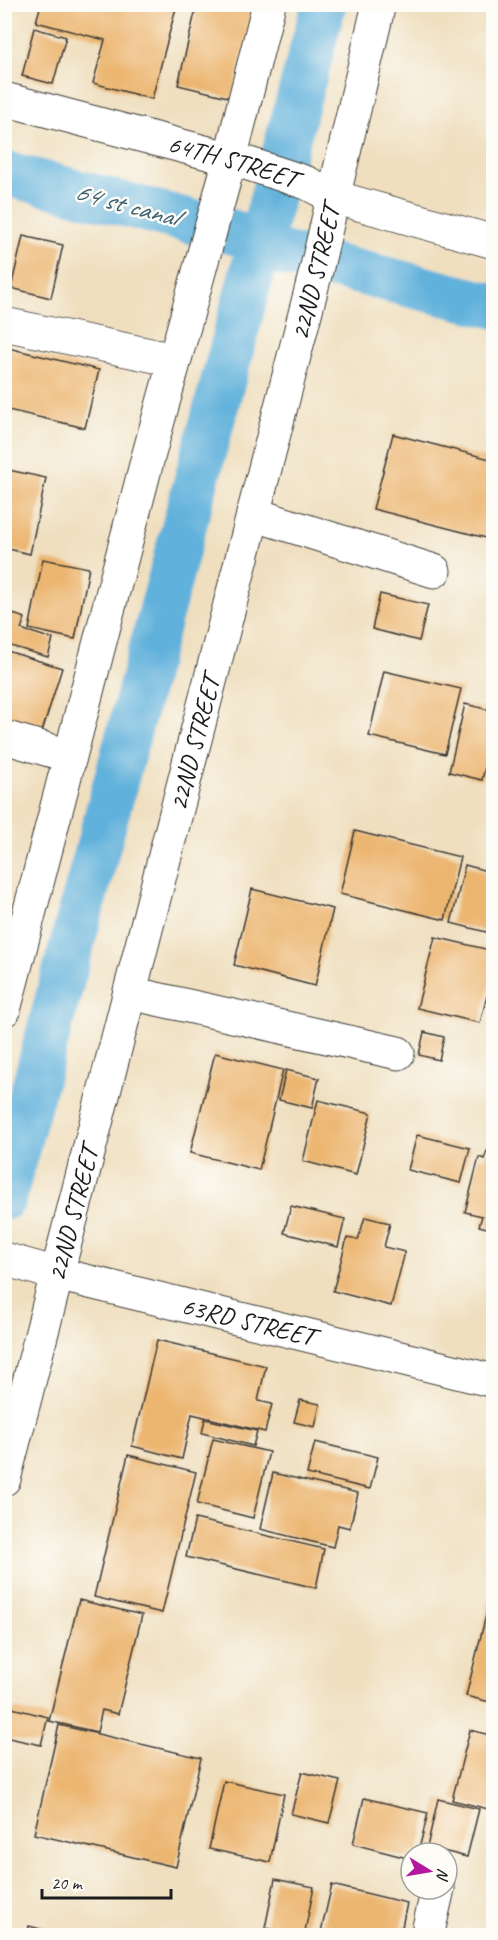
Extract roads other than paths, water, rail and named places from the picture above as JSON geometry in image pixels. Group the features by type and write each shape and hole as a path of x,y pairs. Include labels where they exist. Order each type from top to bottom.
{"street":[{"path":"4,1010 174,360 199,268 232,170 269,4"},
{"name":"22ND STREET","path":"4,1479 315,275 322,202 379,4"},
{"name":"64TH STREET","path":"4,99 232,170 322,202 494,242"},
{"path":"4,324 174,360"},
{"path":"253,514 434,571"},
{"path":"4,736 70,756"},
{"path":"130,993 398,1053"},
{"name":"63RD STREET","path":"10,1261 494,1381"},
{"path":"427,1935 435,1901"}],"waterway":[{"path":"4,1198 324,4"},
{"name":"64 st canal","path":"4,173 247,236"},
{"name":"64 st canal","path":"277,252 494,306"}]}
